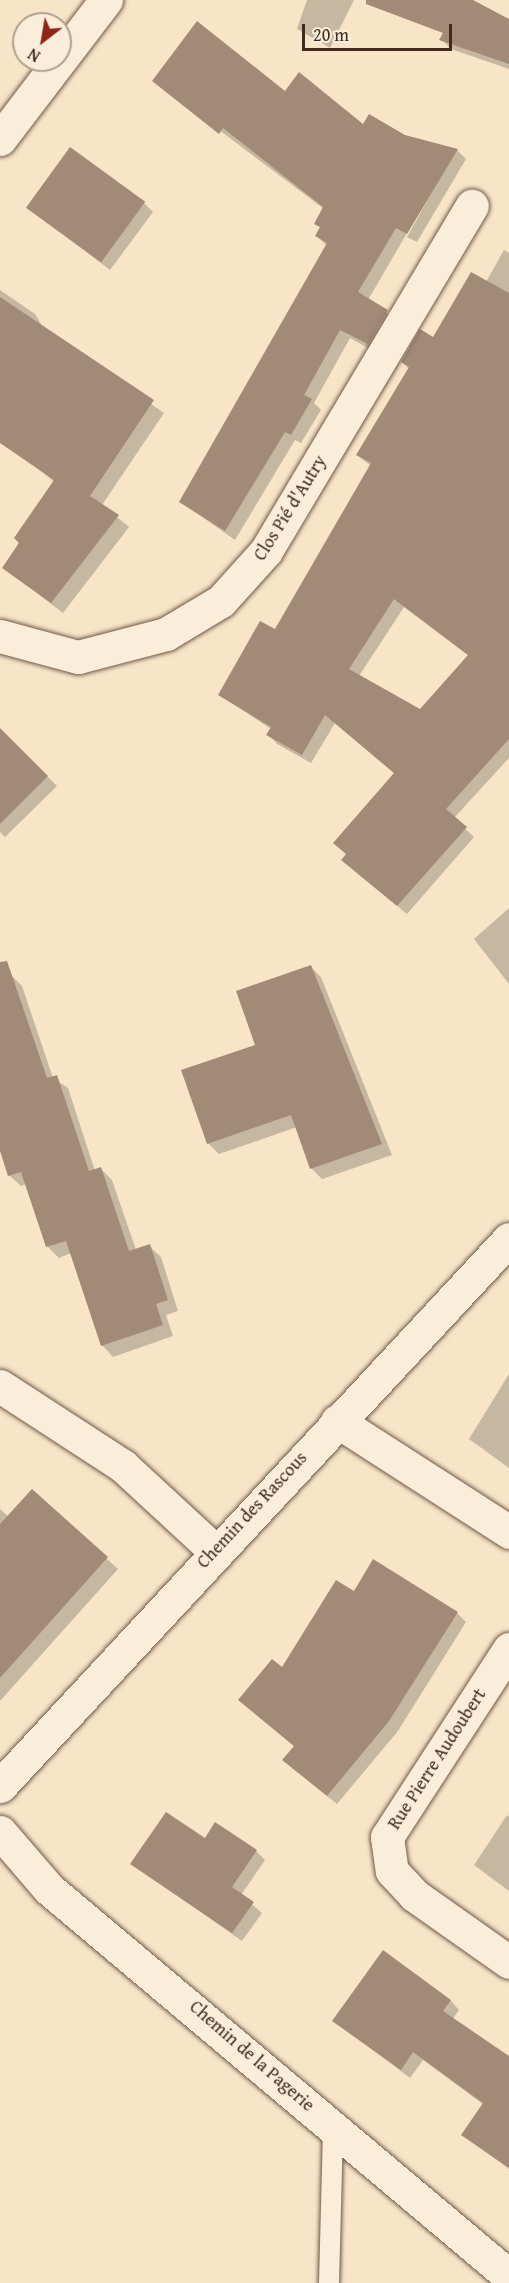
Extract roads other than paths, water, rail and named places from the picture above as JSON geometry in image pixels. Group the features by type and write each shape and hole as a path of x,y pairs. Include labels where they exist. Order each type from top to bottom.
{"street":[{"path":"0,139 106,0"},
{"name":"Clos Pié d'Autry","path":"0,636 78,657 166,634 221,601 266,551 472,206"},
{"name":"Chemin des Rascous","path":"0,1786 214,1550 509,1239"},
{"path":"0,1386 123,1466 214,1550"},
{"path":"337,1421 509,1532"},
{"name":"Rue Pierre Audoubert","path":"509,1649 387,1837 392,1871 414,1895 509,1962"},
{"name":"Chemin de la Pagerie","path":"0,1832 50,1889 509,2276"}],"lane":[{"path":"329,2283 333,2127"}]}
